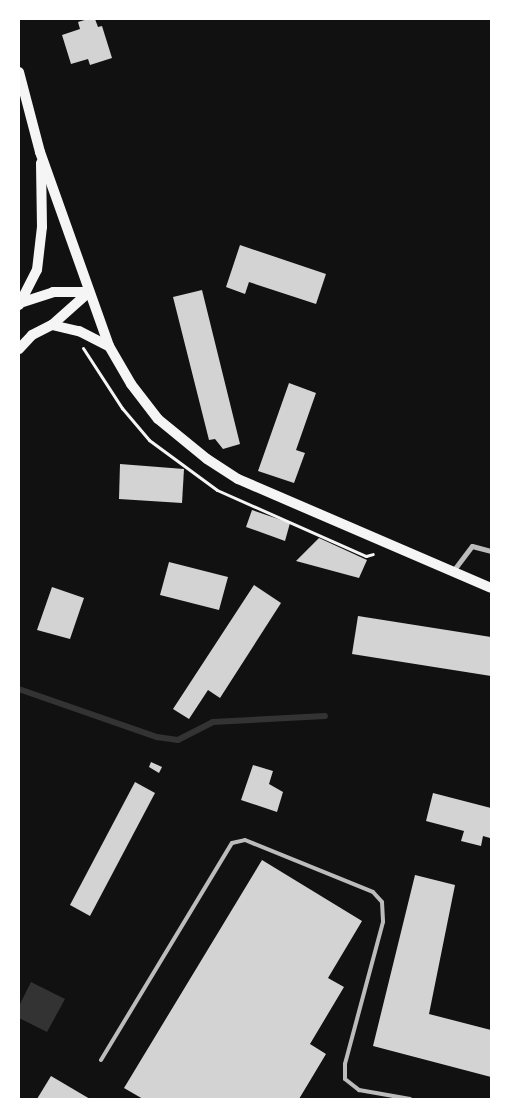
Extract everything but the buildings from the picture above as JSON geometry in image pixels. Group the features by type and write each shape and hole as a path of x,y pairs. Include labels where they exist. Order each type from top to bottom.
{"main road":[{"path":"19,72 40,152 109,346 131,384 158,419 224,471 491,588"},
{"path":"19,304 37,270 42,227 40,152"},
{"path":"19,304 54,292 89,292"},
{"path":"19,349 32,335 52,324 89,292"},
{"path":"52,324 79,331 109,346"}],"street":[{"path":"452,571 472,546 491,551"}],"lane":[{"path":"101,1060 232,843 245,840 373,892 382,902 383,922 345,1064 345,1079 359,1090 410,1099"}],"shaded area":[{"path":"31,982 65,999 47,1032 19,1018 19,1006"}],"waterway":[{"path":"19,689 157,737 178,740 213,722 325,716"}]}
